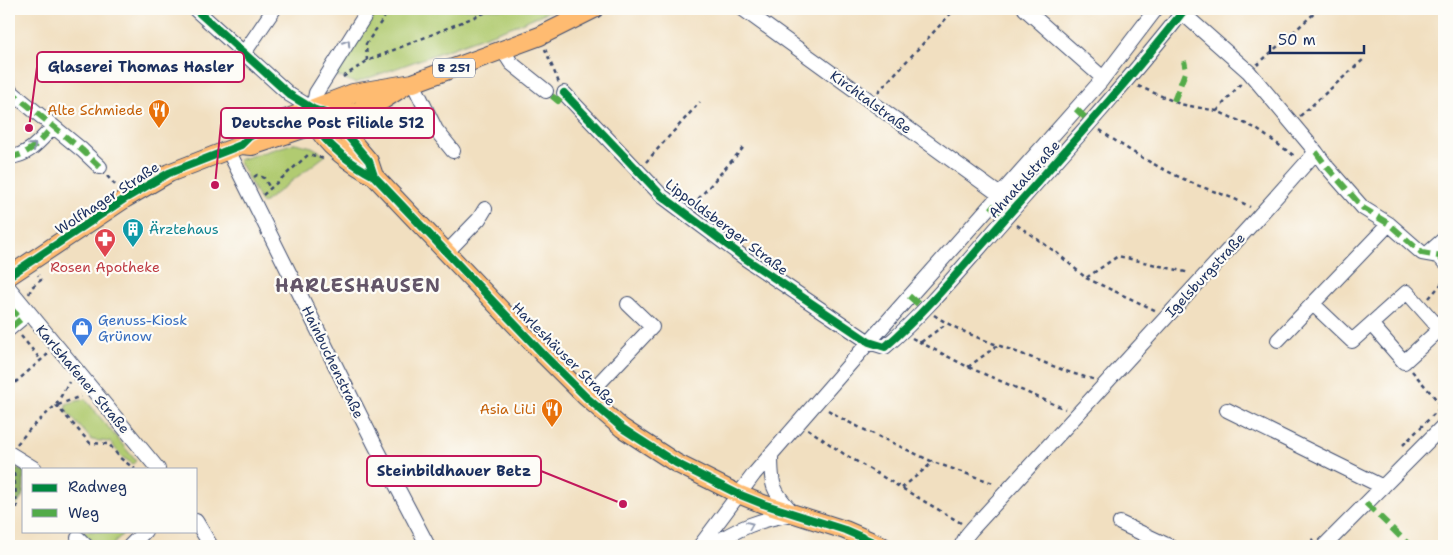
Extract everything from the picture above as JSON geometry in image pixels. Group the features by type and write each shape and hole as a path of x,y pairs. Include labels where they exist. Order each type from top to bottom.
{"main road":[{"name":"Wolfhager Straße","path":"333,119 383,100 410,84 540,36 594,9"},
{"name":"Wolfhager Straße","path":"234,147 252,146 296,131 353,93 410,84"},
{"name":"Harleshäuser Straße","path":"330,150 315,117 325,113 333,119 369,161 374,176"},
{"name":"Wolfhager Straße","path":"9,276 30,264 126,198 169,173 234,147 275,123 315,117"},
{"name":"Harleshäuser Straße","path":"296,131 374,176 586,397 622,428 676,463 738,494 845,530 882,546"}],"street":[{"path":"195,9 315,117"},
{"path":"244,53 274,9"},
{"path":"315,117 316,93 369,9"},
{"name":"Kirchtalstraße","path":"743,9 1000,195"},
{"path":"1025,9 1103,78"},
{"name":"Ahnatalstraße","path":"700,546 738,494 771,454 1103,78 1156,9"},
{"path":"1182,10 1249,72 1316,152 1326,167 1363,208 1389,224 1422,253 1439,256 1444,262"},
{"name":"Ahnatalstraße","path":"869,342 885,347 924,309 1091,123 1127,81 1182,10"},
{"path":"502,49 511,64 546,91"},
{"path":"410,84 436,130 453,151"},
{"path":"9,90 100,167"},
{"name":"Lippoldsberger Straße","path":"564,93 662,196 746,259 869,342"},
{"path":"9,157 17,157 30,150 54,127"},
{"name":"Hainbuchenstraße","path":"234,147 374,443 428,546"},
{"name":"Igelsburgstraße","path":"961,546 966,535 1204,277 1316,152"},
{"path":"447,252 479,219 485,209"},
{"path":"1278,340 1389,224"},
{"path":"1427,254 1444,239"},
{"name":"Karlshafener Straße","path":"9,288 157,468"},
{"path":"1313,304 1352,341 1371,324 1407,292 1440,329 1404,362 1371,324"},
{"path":"586,397 652,327 628,304"},
{"path":"9,307 21,319 11,328"},
{"path":"1227,410 1382,487"},
{"path":"1324,546 1444,424"},
{"path":"11,450 34,468"},
{"path":"771,454 771,482 779,498 794,514"},
{"path":"711,546 746,526 768,518 794,514"},
{"path":"1120,523 1169,546"},
{"path":"198,524 211,546"},
{"path":"130,546 144,532"}],"path":[{"path":"367,61 366,44 390,9"},
{"path":"340,78 367,61 494,9"},
{"path":"870,101 955,9"},
{"path":"1217,111 1249,72 1318,9"},
{"path":"540,36 564,93"},
{"path":"1292,123 1364,59"},
{"path":"1127,81 1180,104 1217,111 1255,128 1305,163"},
{"path":"638,171 700,102"},
{"path":"1091,123 1125,149 1153,164 1197,185 1247,205 1261,213"},
{"path":"686,214 743,148"},
{"path":"258,190 261,196 309,154 310,149"},
{"path":"309,154 325,159 330,150"},
{"path":"100,167 126,198"},
{"path":"255,184 252,178 257,175 264,178 270,188"},
{"path":"1006,218 1056,253 1086,278 1148,305 1167,316"},
{"path":"1086,278 1118,256 1204,277"},
{"path":"1421,308 1444,281"},
{"path":"924,309 946,324 998,345 1085,377 1107,382"},
{"path":"921,342 946,324"},
{"path":"11,328 41,360"},
{"path":"901,333 968,367 1077,414"},
{"path":"968,367 998,345"},
{"path":"9,388 57,346"},
{"path":"1404,362 1442,406"},
{"path":"11,450 56,405 76,370"},
{"path":"56,405 94,391"},
{"path":"816,403 846,421 933,462 1009,488"},
{"path":"56,405 90,443 109,444 120,458 133,468"},
{"path":"798,423 844,454 972,529"},
{"path":"902,488 933,462"},
{"path":"135,468 139,464"},
{"path":"14,473 17,508"}],"green space":[{"path":"378,9 554,9 519,24 355,83 335,75"},
{"path":"295,143 312,147 326,155 262,204 238,160"},
{"path":"85,399 136,461 133,464 122,457 110,442 92,440 66,411 66,404"},
{"path":"16,469 22,470 22,496 19,503 9,511 9,482 15,475"},
{"path":"83,532 124,532 112,546 97,546"}],"marked path":[{"path":"1174,101 1186,70 1184,61"},
{"path":"9,90 100,167"},
{"path":"552,96 558,101 564,93"},
{"path":"1076,109 1091,123"},
{"path":"9,157 22,154 28,150 39,142 53,127"},
{"path":"1316,152 1363,208 1389,224 1422,253 1439,256 1444,262"},
{"path":"991,205 1006,218"},
{"path":"909,296 924,309"},
{"path":"9,307 21,319 9,329"},
{"path":"1366,503 1410,546"}],"cycle path":[{"path":"195,9 290,95 333,119 369,161 374,176"},
{"path":"564,93 662,196 746,259 869,342 885,347 945,287 1118,90 1185,9"},
{"path":"313,109 315,122 326,140 349,161 374,176 545,356 586,397 622,428 676,463 738,494 763,504 845,530 882,546"},
{"path":"9,276 126,198 169,173 241,145 249,137 275,123"}],"place":[{"name":"Glaserei Thomas Hasler","path":"29,128"},
{"name":"Alte Schmiede","path":"159,129"},
{"name":"Deutsche Post Filiale 512","path":"215,185"},
{"name":"Ärztehaus","path":"133,248"},
{"name":"Rosen Apotheke","path":"105,258"},
{"name":"Genuss-Kiosk Grünow","path":"82,347"},
{"name":"Asia LiLi","path":"552,428"},
{"name":"Steinbildhauer Betz","path":"623,504"}],"district":[{"name":"HARLESHAUSEN","path":"358,285"}]}
